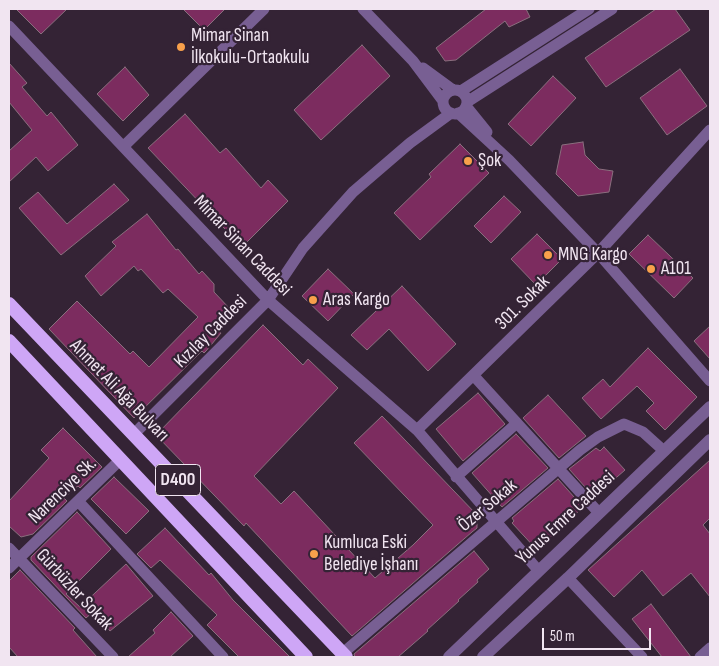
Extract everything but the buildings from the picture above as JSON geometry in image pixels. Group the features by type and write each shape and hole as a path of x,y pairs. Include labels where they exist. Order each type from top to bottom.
{"highway":[{"name":"Ahmet Ali Ağa Bulvarı","path":"9,304 345,655"},
{"name":"D400","path":"9,341 306,657"}],"street":[{"path":"124,146 264,9"},
{"path":"363,9 598,253 710,381"},
{"name":"Kızılay Caddesi","path":"134,434 268,300 303,248 353,192 455,103 589,9"},
{"name":"Kızılay Caddesi","path":"455,103 612,9"},
{"name":"Mimar Sinan Caddesi","path":"9,26 268,300 417,430 495,523 538,570"},
{"name":"301. Sokak","path":"417,430 598,253 710,130"},
{"path":"474,376 599,513"},
{"name":"Yunus Emre Caddesi","path":"449,657 538,570 710,408"},
{"path":"456,477 517,423"},
{"name":"Özer Sokak","path":"345,655 495,523 598,437 624,424 643,432 664,451"},
{"path":"482,657 568,578 710,440"},
{"name":"Narenciye Sk.","path":"9,568 121,459"},
{"path":"78,501 223,657"},
{"name":"Gürbüzler Sokak","path":"9,548 113,657"},
{"path":"568,578 642,657"},
{"path":"700,657 710,648"}],"place":[{"name":"Mimar Sinan İlkokulu-Ortaokulu","path":"181,47"},
{"name":"Şok","path":"468,161"},
{"name":"MNG Kargo","path":"548,255"},
{"name":"A101","path":"651,269"},
{"name":"Aras Kargo","path":"313,300"},
{"name":"Kumluca Eski Belediye İşhanı","path":"314,554"}]}
